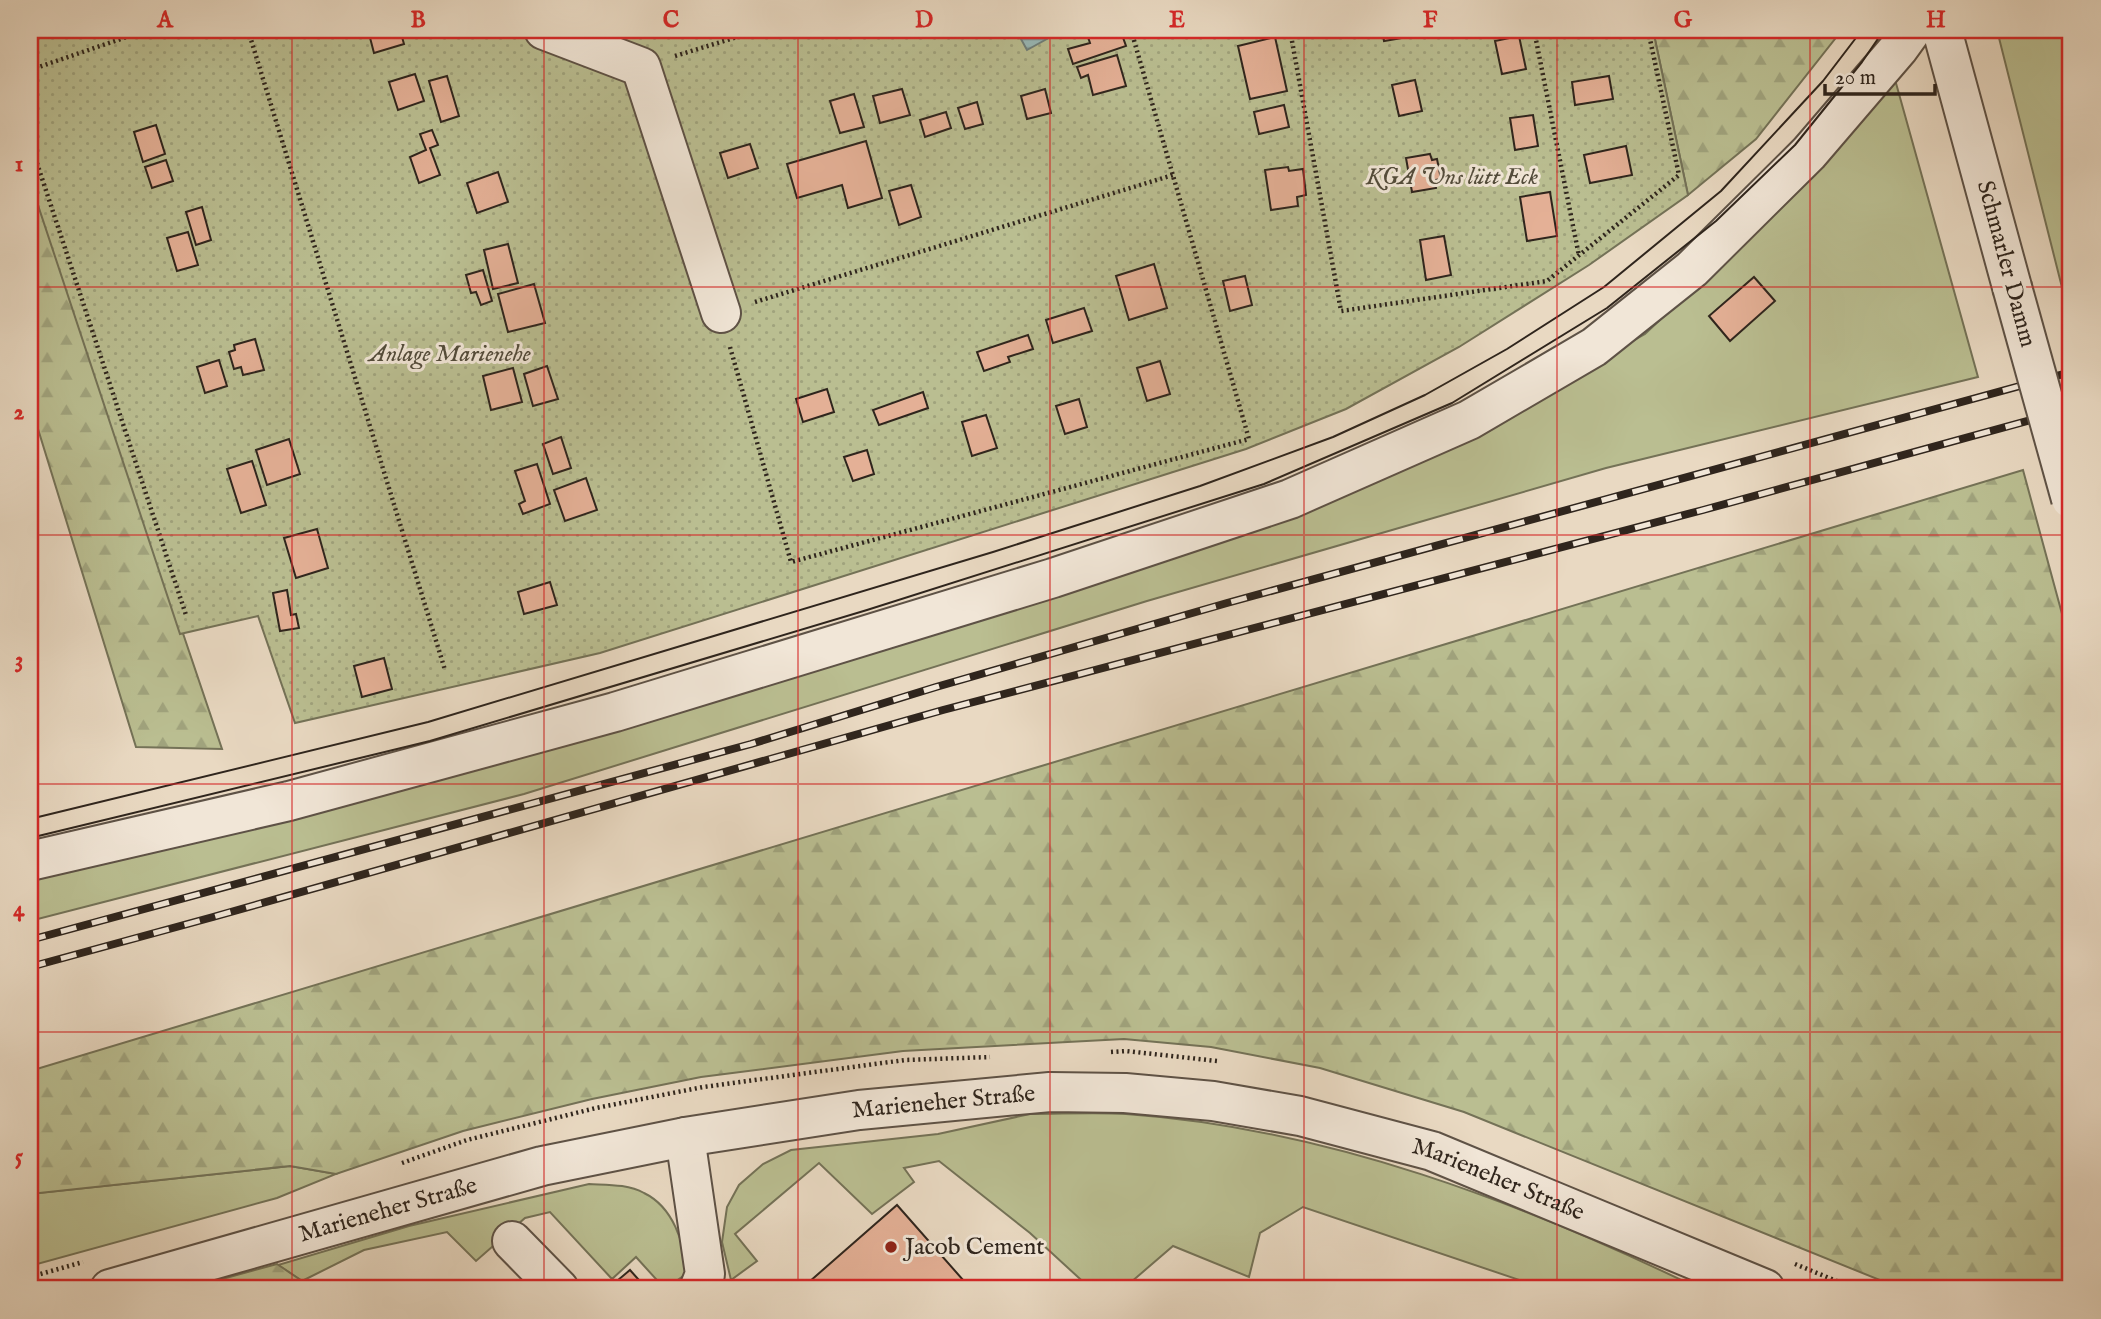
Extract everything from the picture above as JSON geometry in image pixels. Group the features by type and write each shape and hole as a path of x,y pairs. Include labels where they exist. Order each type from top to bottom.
{"street":[{"path":"544,30 641,67 721,313"},
{"path":"30,862 289,801 602,715 1039,582 1290,499 1469,420 1594,347 1692,269 1809,153 1899,48 1933,32"},
{"name":"Schmarler Damm","path":"1933,32 2012,287 2071,499"},
{"name":"Marieneher Straße","path":"110,1289 542,1166 685,1137 859,1111 1050,1092 1125,1093 1213,1101 1300,1116 1432,1151 1765,1289"},
{"path":"685,1137 705,1274 699,1289"},
{"path":"512,1241 559,1289"}],"path":[{"path":"30,70 147,30"},
{"path":"248,30 445,670"},
{"path":"641,67 760,30"},
{"path":"1131,30 1173,175 1249,439 791,562 721,313 1173,175"},
{"path":"1290,30 1341,311 1547,281 1679,175 1648,30"},
{"path":"1534,30 1579,256"},
{"path":"30,142 186,615"}],"green space":[{"name":"Anlage Marienehe","path":"30,30 1653,30 1688,195 1589,265 1459,347 1346,409 1246,449 600,653 295,723 258,616 180,634 30,181"},
{"path":"1653,30 1842,30 1756,139 1688,195"},
{"path":"1997,30 2071,30 2071,323"},
{"path":"1894,76 1978,377 1606,468 1147,601 524,794 30,921 30,875 1116,570 1547,390 1645,334 1815,175"},
{"path":"30,180 222,749 136,747 30,403"},
{"path":"2023,470 2071,647 2071,1289 1902,1289 1464,1112 1320,1068 1211,1047 1124,1039 903,1051 701,1077 592,1099 463,1131 336,1174 290,1166 30,1194 30,1071"},
{"path":"1114,1113 1201,1122 1275,1135 1348,1153 1421,1174 1492,1199 1563,1227 1700,1289 1546,1289 1303,1207 1260,1233 1249,1277 1173,1246 1123,1289 1091,1289 1030,1233 939,1161 904,1168 914,1182 872,1214 819,1163 735,1234 757,1261 731,1280 722,1242 727,1207 739,1185 763,1164 791,1150 938,1134 1030,1114"},
{"path":"290,1166 336,1174 277,1198 30,1266 30,1194"},
{"path":"589,1184 631,1188 644,1193 663,1207 680,1238 686,1274 665,1289 636,1257 612,1279 550,1212 525,1218 476,1261 447,1232 364,1250 302,1281 278,1265 409,1226"},
{"path":"277,1264 302,1281 294,1289 186,1289"}],"water":[{"path":"1016,30 1063,30 1027,50"}],"building":[{"path":"368,30 400,30 404,44 374,53"},
{"path":"1109,30 1111,36 1121,32 1126,46 1073,64 1068,49 1090,43 1086,31"},
{"path":"1382,30 1407,30 1408,37 1384,41"},
{"path":"1519,36 1526,69 1502,74 1495,41"},
{"path":"1275,37 1287,91 1250,99 1238,46"},
{"path":"1117,55 1126,86 1093,95 1088,75 1081,78 1077,67"},
{"path":"415,74 424,101 398,110 389,82"},
{"path":"447,76 459,116 441,122 429,81"},
{"path":"1609,76 1613,99 1575,105 1572,82"},
{"path":"1415,80 1422,111 1399,116 1392,85"},
{"path":"902,89 910,115 880,123 873,96"},
{"path":"1045,89 1051,113 1027,119 1021,96"},
{"path":"854,94 864,127 840,133 830,101"},
{"path":"977,102 983,124 965,129 958,108"},
{"path":"1284,105 1289,127 1259,134 1254,112"},
{"path":"946,112 951,128 925,137 920,120"},
{"path":"1533,115 1538,146 1515,150 1510,118"},
{"path":"156,125 165,154 143,162 134,132"},
{"path":"432,130 438,145 430,148 440,175 419,183 410,157 426,150 420,134"},
{"path":"866,141 882,198 848,208 842,185 797,198 787,164"},
{"path":"750,144 758,168 728,178 720,153"},
{"path":"1626,146 1632,175 1590,183 1584,155"},
{"path":"1430,154 1432,160 1437,159 1441,179 1435,180 1436,188 1412,192 1406,158"},
{"path":"166,160 173,181 152,188 145,167"},
{"path":"1288,167 1289,171 1303,169 1306,195 1297,197 1298,206 1271,210 1265,170"},
{"path":"498,172 508,202 477,213 467,183"},
{"path":"911,185 921,217 899,225 889,191"},
{"path":"1550,192 1557,236 1527,241 1520,197"},
{"path":"202,207 211,240 196,245 186,212"},
{"path":"188,232 198,265 177,271 167,238"},
{"path":"1444,236 1451,275 1426,280 1420,240"},
{"path":"508,244 518,283 493,289 484,250"},
{"path":"1154,264 1167,308 1129,320 1116,276"},
{"path":"483,270 492,301 481,305 476,292 471,293 466,275"},
{"path":"1245,276 1252,305 1230,311 1223,281"},
{"path":"1754,277 1775,301 1730,341 1709,316"},
{"path":"534,284 545,323 508,332 498,294"},
{"path":"1084,308 1092,331 1053,343 1046,320"},
{"path":"1028,335 1033,349 1008,357 1010,362 984,371 977,352"},
{"path":"255,339 264,370 243,375 241,367 234,369 229,352 235,350 234,345"},
{"path":"219,360 227,386 205,393 197,367"},
{"path":"1160,361 1170,394 1147,401 1137,368"},
{"path":"547,366 558,399 533,406 524,374"},
{"path":"513,368 522,402 491,410 483,376"},
{"path":"827,389 834,412 803,422 796,399"},
{"path":"923,392 928,408 879,425 873,410"},
{"path":"1079,399 1087,427 1065,434 1056,406"},
{"path":"986,415 997,448 972,456 962,422"},
{"path":"561,437 571,468 553,474 543,444"},
{"path":"289,439 300,474 267,485 256,450"},
{"path":"867,450 874,474 853,481 844,457"},
{"path":"252,461 266,505 241,513 227,469"},
{"path":"537,464 550,504 523,514 519,504 525,501 515,471"},
{"path":"586,478 597,510 565,521 554,490"},
{"path":"317,529 328,568 296,578 284,538"},
{"path":"550,582 557,605 524,614 518,592"},
{"path":"287,590 291,615 296,614 299,628 280,631 273,593"},
{"path":"384,658 392,689 362,697 354,666"},
{"name":"Jacob Cement","path":"897,1205 971,1289 801,1289"},
{"path":"630,1270 647,1289 626,1289 618,1280"}],"tram line":[{"path":"30,819 428,722 993,552 1200,486 1333,437 1425,395 1507,349 1604,287 1721,191 1823,81 1862,30"},
{"path":"30,838 430,741 867,610 1264,484 1452,403 1607,308 1716,221 1795,145 1862,62 1884,30"}],"railway":[{"path":"30,940 751,744 936,687 1227,603 2071,372"},
{"path":"30,967 943,710 1703,510 2071,409"}],"place":[{"name":"Jacob Cement","path":"891,1247"}],"park label":[{"name":"KGA Uns lütt Eck","path":"1452,177"}]}
